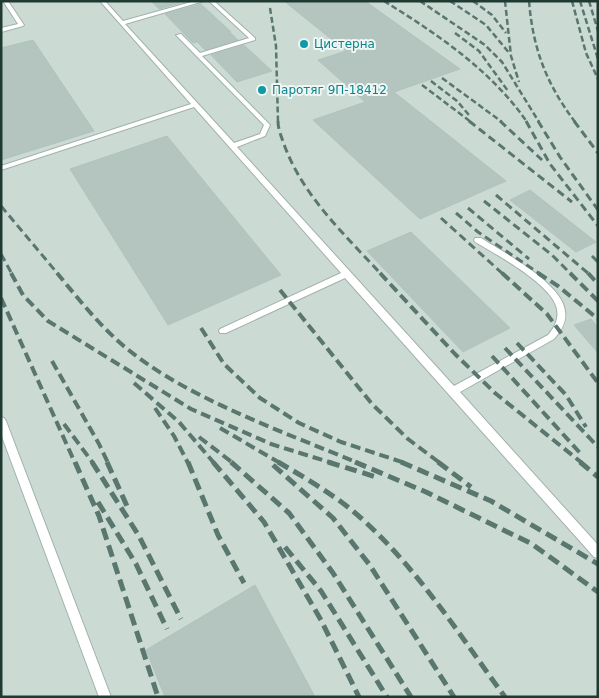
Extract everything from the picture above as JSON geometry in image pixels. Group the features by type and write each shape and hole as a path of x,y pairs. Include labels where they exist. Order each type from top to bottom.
{"lane":[{"path":"1,30 21,25 5,1"},
{"path":"102,1 598,553"},
{"path":"121,23 202,1"},
{"path":"198,55 253,39 211,1"},
{"path":"179,35 268,125 263,135 232,146"},
{"path":"1,168 194,105"},
{"path":"454,391 551,337 558,329 561,319 560,305 544,285 505,256 478,240"},
{"path":"223,331 348,273"},
{"path":"1,421 105,697"}],"shaded area":[{"path":"1,1 598,1 598,697 1,697"}],"building":[{"path":"151,1 187,1 159,9"},
{"path":"284,1 365,1 460,69 394,92 506,181 420,219 313,120 365,102 318,60 346,51"},
{"path":"201,4 238,40 205,50 197,42 193,43 165,14"},
{"path":"33,40 94,131 1,160 1,48"},
{"path":"244,45 272,71 237,82 211,55"},
{"path":"167,136 281,275 168,325 70,169"},
{"path":"530,190 596,242 576,252 510,200"},
{"path":"411,232 510,328 463,352 367,251"},
{"path":"591,319 598,327 598,353 574,325"},
{"path":"255,585 315,697 165,697 146,650"}],"railway":[{"path":"384,1 462,54 497,86 527,122"},
{"path":"420,1 485,45 502,62 539,122"},
{"path":"450,1 486,25 510,54"},
{"path":"473,1 492,15 506,33"},
{"path":"505,1 511,56 519,82"},
{"path":"529,1 534,35 543,65 556,93 575,122"},
{"path":"572,1 586,53 598,79"},
{"path":"580,1 598,59"},
{"path":"589,1 598,31"},
{"path":"270,8 276,46 278,122"},
{"path":"455,33 479,51 508,91"},
{"path":"442,78 502,122"},
{"path":"431,81 457,101 469,115"},
{"path":"422,85 471,122"},
{"path":"278,121 279,131 293,165 314,199 381,274"},
{"path":"469,121 572,202"},
{"path":"500,121 542,160"},
{"path":"526,121 550,164 598,226"},
{"path":"538,121 560,157 598,210"},
{"path":"574,121 598,153"},
{"path":"496,195 589,274"},
{"path":"484,201 552,255 598,301"},
{"path":"1,206 58,274"},
{"path":"468,208 529,259"},
{"path":"456,213 478,232 540,274"},
{"path":"441,218 503,274"},
{"path":"1,254 12,274"},
{"path":"592,256 598,262"},
{"path":"11,273 23,295 48,321 191,409 271,444 332,463"},
{"path":"57,273 94,317 118,341 143,361 171,379 232,411 358,463"},
{"path":"380,273 455,354 495,393 582,463"},
{"path":"502,273 547,314 598,383"},
{"path":"538,273 558,286 598,319"},
{"path":"589,274 598,284"},
{"path":"280,290 372,404 408,439 440,463"},
{"path":"1,298 75,463"},
{"path":"201,328 224,364 260,398 299,423 341,442 405,463"},
{"path":"517,343 566,395 586,427"},
{"path":"505,348 598,447"},
{"path":"492,356 581,454"},
{"path":"52,361 108,463"},
{"path":"134,383 179,422 214,463"},
{"path":"155,408 174,436 188,463"},
{"path":"64,424 93,463"},
{"path":"220,428 280,463"},
{"path":"199,437 233,463"},
{"path":"75,462 99,516 158,697"},
{"path":"92,462 139,536 181,619"},
{"path":"107,462 127,506"},
{"path":"188,462 218,535 244,583"},
{"path":"213,462 264,522 321,620 359,697"},
{"path":"231,462 289,513 333,573 411,697"},
{"path":"278,462 336,498 376,532 435,600 505,697"},
{"path":"328,462 376,477"},
{"path":"355,462 426,492 532,544 598,592"},
{"path":"401,462 491,501 598,564"},
{"path":"438,462 471,487"},
{"path":"580,462 598,477"},
{"path":"273,465 333,518 369,564 454,697"},
{"path":"98,502 136,564 167,629"},
{"path":"285,547 321,591 387,697"}],"place":[{"name":"Цистерна","path":"304,44"},
{"name":"Паротяг 9П-18412","path":"262,90"}]}
